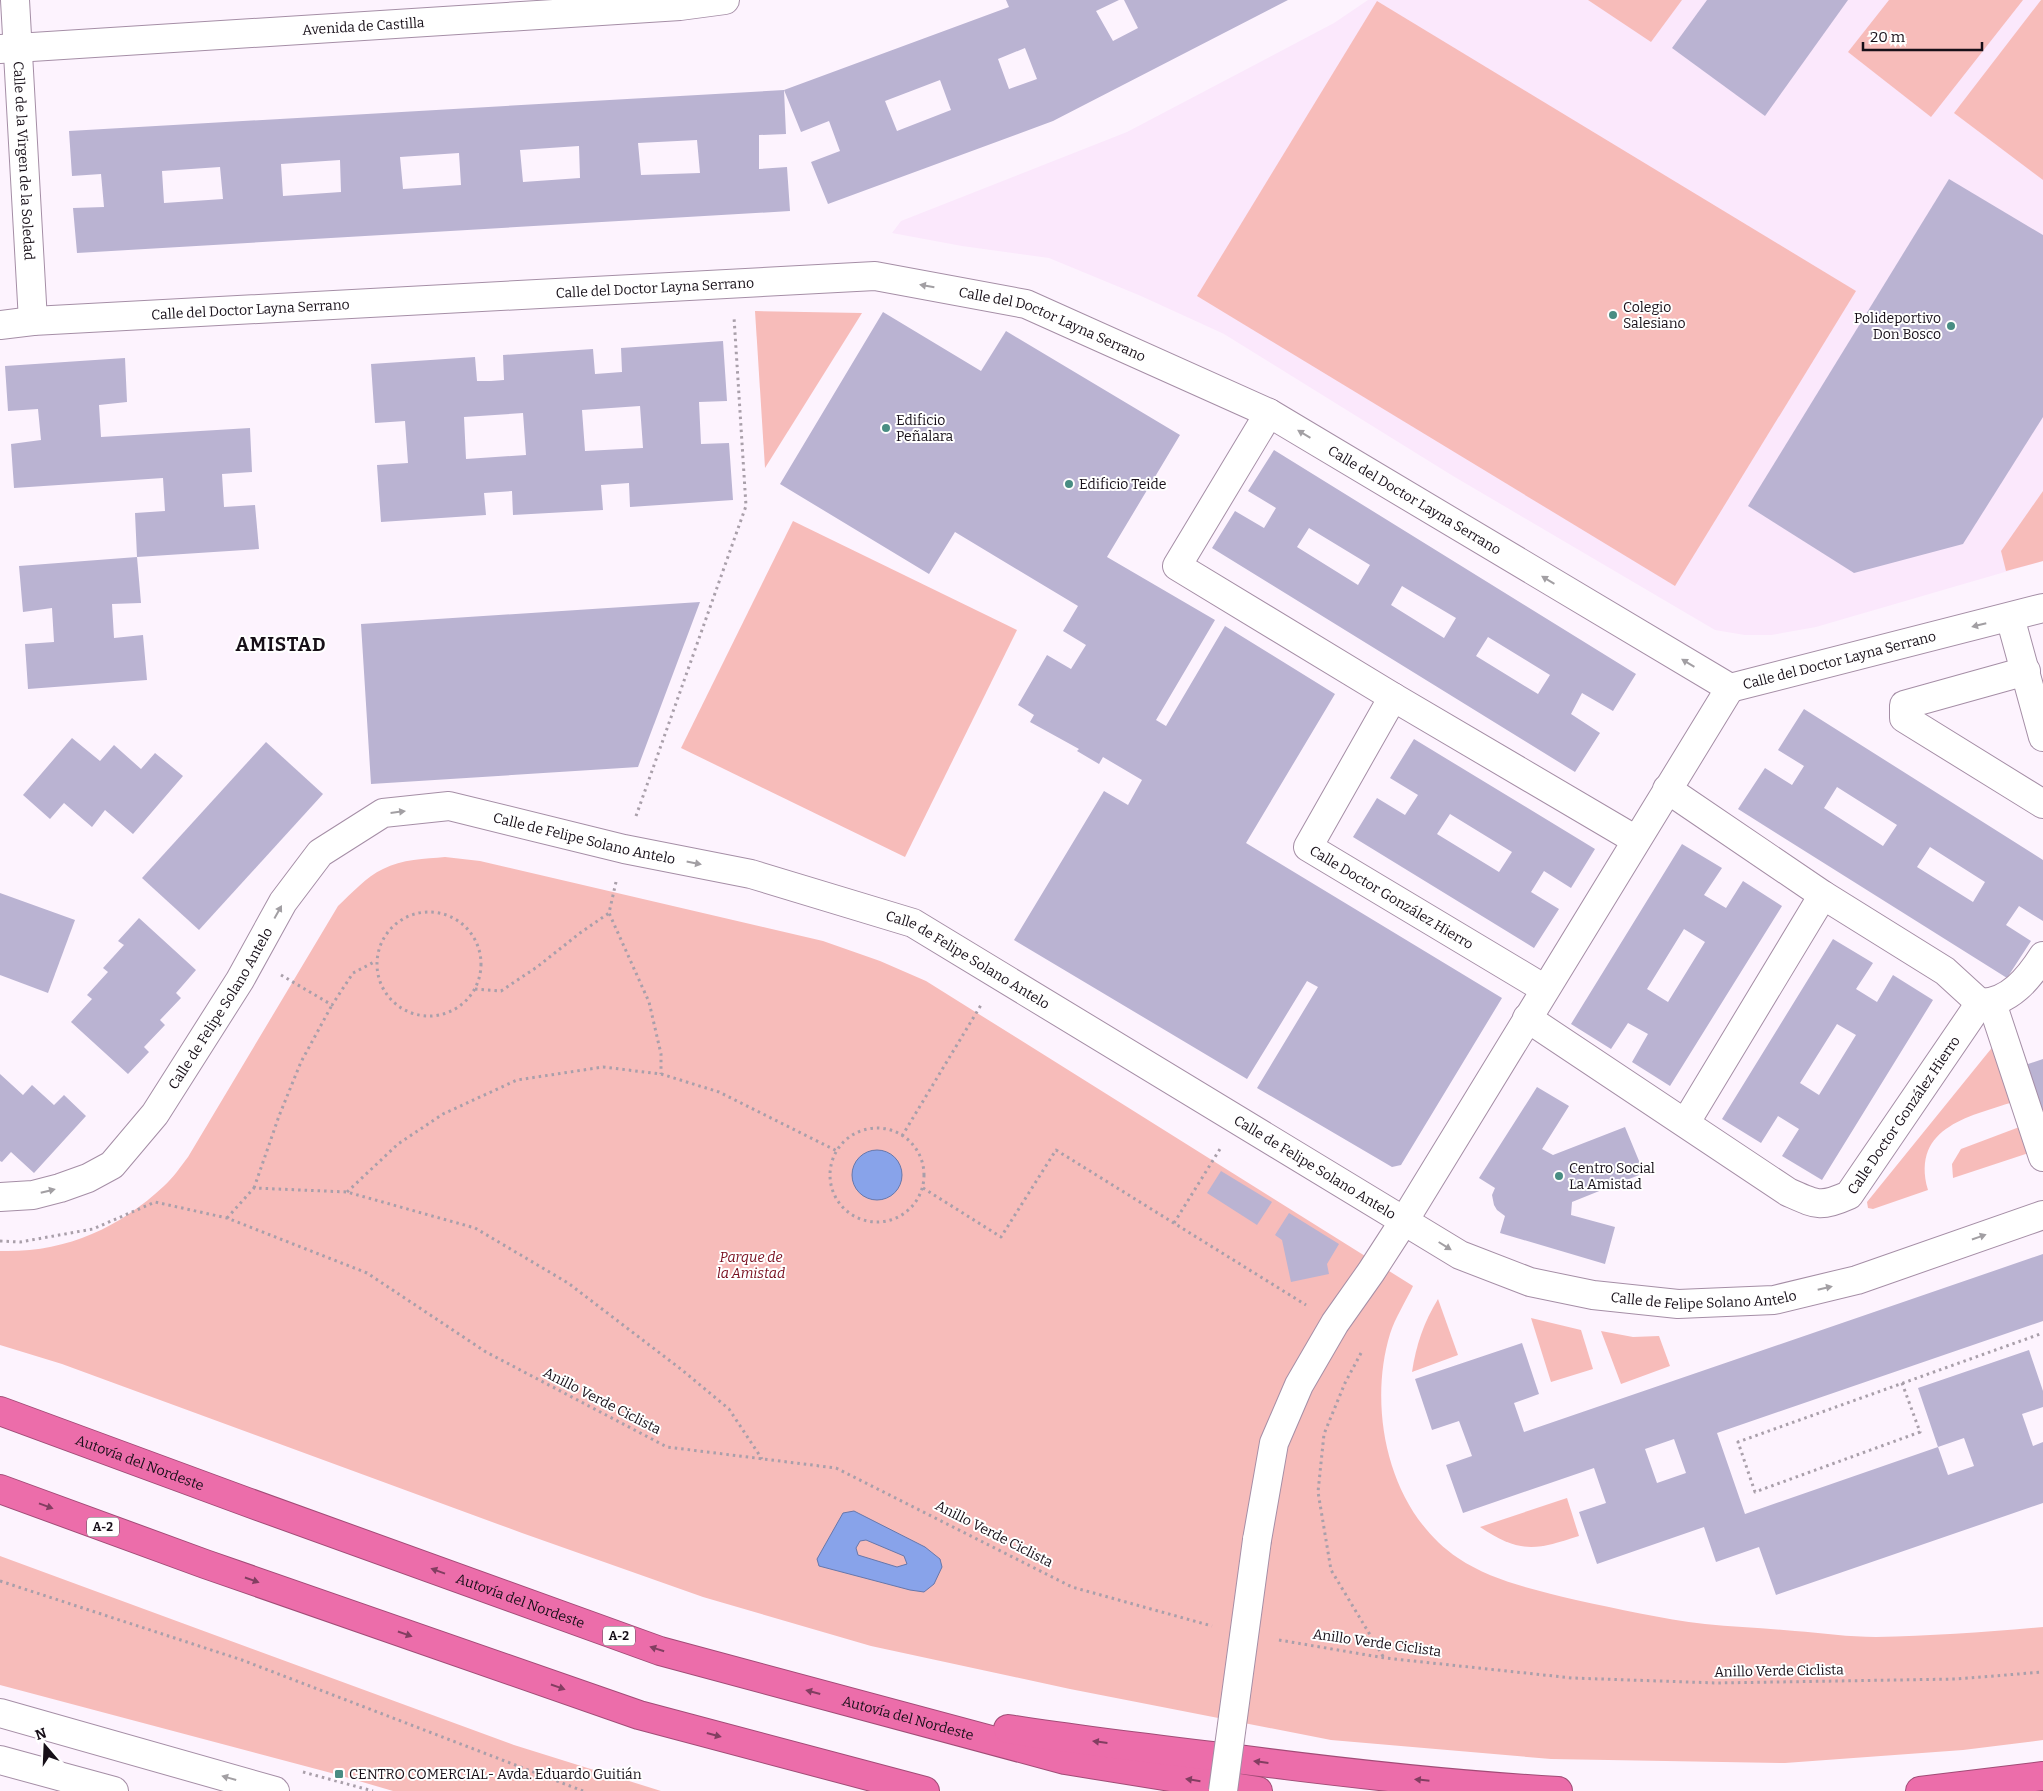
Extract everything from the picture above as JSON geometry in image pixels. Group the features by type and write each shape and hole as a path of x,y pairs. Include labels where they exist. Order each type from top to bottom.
{"highway":[{"name":"Autovía del Nordeste","path":"0,1411 660,1651 1066,1760 1258,1791"},
{"name":"A-2","path":"0,1489 206,1564 640,1716 925,1791"},
{"path":"868,1707 1072,1739 1295,1767 1500,1788 1558,1791"},
{"path":"1920,1791 2043,1776"}],"street":[{"name":"Calle de la Virgen de la Soledad","path":"15,0 8,49 33,321"},
{"name":"Avenida de Castilla","path":"8,49 680,6 725,0"},
{"name":"Calle del Doctor Layna Serrano","path":"0,325 33,321 875,276 1026,304 1269,413 1730,688 2043,608"},
{"path":"1269,413 1177,566 1393,698 1636,840"},
{"path":"2010,617 2043,737"},
{"path":"2026,671 1904,705 1904,718 2043,804"},
{"path":"1223,1791 1257,1540 1274,1443 1299,1385 1335,1323 1404,1221 1730,688"},
{"name":"Calle Doctor González Hierro","path":"1393,698 1308,847 1545,989"},
{"path":"1667,789 1823,895 1945,971 1986,1003 2043,1157"},
{"name":"Calle de Felipe Solano Antelo","path":"0,1198 33,1195 60,1188 88,1178 112,1165 155,1114 252,958 283,902 320,852 383,813 448,806 624,849 751,874 913,923 1460,1255 1530,1282 1593,1295 1678,1304 1774,1300 1857,1280 2043,1215"},
{"path":"1686,1122 1823,895"},
{"name":"Calle Doctor González Hierro","path":"1527,1018 1686,1122 1788,1192 1814,1203 1829,1204 1849,1194 1986,1003 2014,991 2034,970 2043,956"},
{"path":"0,1713 276,1791"},
{"path":"0,1760 114,1791"}],"path":[{"path":"661,1074 661,1054 649,1002 608,913 624,849 746,506 732,284"},
{"path":"420,912 443,913 464,925 477,944 481,967 475,989 459,1007 437,1016 414,1015 393,1003 380,984 376,961 382,939 398,921 420,912"},
{"path":"475,989 501,991 537,967 608,913"},
{"path":"252,958 332,1005"},
{"path":"227,1218 254,1188 279,1116 301,1062 332,1005 352,973 376,961"},
{"path":"902,1136 999,974"},
{"path":"347,1192 398,1144 436,1119 517,1080 603,1067 661,1074 719,1092 837,1152"},
{"path":"1174,1223 1238,1120"},
{"path":"882,1128 902,1136 917,1150 924,1170 923,1188 910,1208 892,1220 871,1222 852,1216 836,1200 829,1181 832,1160 837,1152 843,1142 861,1131 882,1128"},
{"path":"923,1188 1001,1237 1056,1150 1335,1323"},
{"path":"254,1188 347,1192 475,1228 568,1282 682,1370 728,1409 763,1460"},
{"name":"Anillo Verde Ciclista","path":"0,1241 20,1242 93,1229 155,1202 227,1218 367,1272 486,1352 667,1447 836,1468 1072,1586 1215,1627"},
{"path":"1902,1383 1920,1432 1755,1492 1738,1442 1902,1383 2043,1333"},
{"path":"1363,1349 1345,1383 1324,1434 1318,1492 1331,1570 1385,1658"},
{"path":"0,1582 242,1660 583,1791"},
{"name":"Anillo Verde Ciclista","path":"1272,1639 1385,1658 1572,1678 1717,1683 1956,1679 2043,1672"}],"shaded area":[{"name":"Colegio Salesiano","path":"1368,0 2043,0 2043,561 1816,627 1771,635 1745,635 1715,630 1453,476 1224,334 1141,296 1049,258 962,246 892,233 901,221 1127,132 1334,23"}],"green space":[{"path":"1588,0 1682,0 1651,42"},
{"path":"1889,0 2023,0 1931,117 1848,52"},
{"path":"2041,0 2043,0 2043,180 1954,113"},
{"path":"1377,1 1856,291 1675,586 1197,296"},
{"path":"755,311 862,313 765,468"},
{"path":"2043,491 2043,561 2006,571 2001,551"},
{"path":"793,521 1017,630 905,857 681,748"},
{"name":"Parque de la Amistad","path":"445,857 480,861 823,941 880,961 926,981 1413,1286 1392,1328 1383,1364 1381,1395 1383,1426 1390,1457 1400,1487 1415,1514 1434,1538 1471,1566 1515,1584 1576,1600 1640,1614 1705,1624 1876,1637 1959,1634 2043,1627 2043,1740 1963,1750 1785,1763 1551,1759 1331,1740 1070,1689 871,1646 703,1597 522,1533 62,1364 0,1345 0,1251 24,1251 46,1248 68,1243 89,1235 128,1215 164,1186 188,1157 338,906 365,881 383,869 406,861"},
{"path":"1999,1039 2019,1100 1965,1118 1937,1137 1928,1151 1925,1168 1928,1190 1873,1209 1868,1208 1867,1202"},
{"path":"2030,1123 2038,1150 1953,1178 1952,1164 1961,1149"},
{"path":"1438,1299 1458,1355 1412,1372 1421,1334"},
{"path":"1531,1318 1581,1330 1593,1369 1551,1382"},
{"path":"1601,1331 1633,1337 1659,1336 1670,1366 1621,1384"},
{"path":"1567,1498 1579,1536 1551,1544 1528,1547 1506,1542 1480,1527"},
{"path":"0,1556 514,1745 661,1791 393,1791 0,1685"}],"water":[{"path":"877,1150 886,1152 897,1161 902,1175 900,1184 891,1195 877,1200 868,1198 857,1189 852,1175 854,1166 863,1155"},
{"path":"854,1511 925,1547 940,1559 942,1567 934,1584 924,1592 910,1590 819,1566 817,1559 843,1513","holes":["866,1540 904,1556 907,1564 897,1567 858,1555 856,1548 860,1541"]}],"building":[{"path":"1006,0 1119,0 1096,11 1113,41 1138,28 1124,0 1288,0 1053,121 828,204 811,162 840,151 829,121 801,132 784,90 1009,7","holes":["1025,48 1037,79 1009,89 998,59","940,80 951,110 897,131 885,101"]},
{"path":"1707,0 1848,0 1765,116 1672,48"},
{"path":"784,90 786,134 759,135 759,169 787,167 790,211 77,253 73,208 104,207 101,174 72,176 69,131","holes":["697,140 700,173 641,175 638,143","579,146 580,178 523,182 520,150","459,153 461,185 403,189 400,157","340,160 341,192 283,196 281,164","220,167 223,199 164,203 162,171"]},
{"name":"Polideportivo Don Bosco","path":"1949,179 2043,235 2043,417 1963,544 1854,573 1748,506"},
{"path":"883,312 981,371 1006,331 1180,435 1107,557 1215,620 1156,720 1166,726 1225,626 1335,694 1246,843 1502,998 1401,1165 1392,1167 1257,1088 1318,987 1307,981 1247,1079 1014,940 1104,791 1128,805 1142,780 1103,757 1099,764 1077,751 1079,749 1030,722 1034,715 1018,705 1047,655 1071,669 1086,645 1063,631 1078,606 955,532 929,574 780,484"},
{"path":"723,341 727,401 699,402 701,444 729,443 733,500 630,507 629,483 601,485 603,510 513,515 512,491 484,493 486,515 381,522 377,465 408,463 405,421 375,423 371,364 475,357 477,381 491,381 504,380 503,355 593,349 595,374 622,372 621,348","holes":["640,406 643,448 585,451 582,410","523,413 526,455 466,459 464,417"]},
{"path":"125,358 127,402 99,405 101,437 250,428 252,472 222,474 224,507 255,505 259,549 137,557 135,513 165,511 163,478 14,488 11,444 41,440 38,409 8,411 5,366"},
{"path":"1274,450 1636,674 1613,711 1582,693 1571,714 1600,733 1575,772 1212,548 1235,511 1264,528 1276,508 1248,491","holes":["1309,528 1370,565 1358,585 1297,547","1402,586 1456,618 1444,638 1391,605","1488,637 1550,675 1538,694 1476,656"]},
{"path":"137,557 141,603 112,604 114,638 143,635 147,680 28,689 25,644 54,642 52,608 23,612 19,566"},
{"path":"700,602 638,767 371,784 361,624"},
{"path":"1804,709 2043,860 2043,921 2019,906 2006,925 2031,941 2007,978 1738,809 1765,768 1792,785 1804,766 1778,750","holes":["1837,787 1897,825 1883,846 1824,808","1930,847 1985,882 1973,902 1917,867"]},
{"path":"72,738 100,761 114,745 141,769 155,753 183,776 133,834 105,810 92,827 64,803 50,819 23,795"},
{"path":"1414,739 1595,849 1571,888 1544,871 1531,892 1559,909 1534,948 1353,837 1377,798 1405,815 1418,795 1390,778","holes":["1450,814 1512,852 1499,872 1437,834"]},
{"path":"266,742 323,794 199,930 142,878"},
{"path":"1682,844 1722,868 1704,895 1726,908 1743,881 1782,906 1670,1086 1632,1062 1648,1034 1628,1023 1611,1049 1571,1024","holes":["1684,929 1705,942 1668,1002 1647,989"]},
{"path":"0,893 75,920 48,993 0,975"},
{"path":"139,918 196,970 176,993 181,998 160,1020 165,1025 144,1047 149,1052 128,1074 71,1022 92,999 87,995 108,972 103,968 124,945 118,941"},
{"path":"1833,939 1873,963 1856,989 1877,1002 1893,975 1933,1000 1822,1180 1782,1156 1799,1129 1778,1116 1761,1143 1722,1119","holes":["1837,1024 1856,1035 1819,1095 1800,1083"]},
{"path":"2043,1059 2043,1133 2019,1067"},
{"path":"0,1074 23,1095 32,1085 54,1105 64,1095 86,1116 34,1173 11,1152 2,1162 0,1161"},
{"name":"Centro Social La Amistad","path":"1537,1087 1569,1106 1542,1149 1553,1155 1625,1127 1644,1173 1572,1202 1571,1215 1615,1227 1605,1264 1500,1233 1505,1216 1494,1205 1492,1195 1495,1188 1479,1178"},
{"path":"1221,1171 1272,1202 1257,1225 1207,1193"},
{"path":"1289,1213 1339,1244 1327,1264 1329,1274 1291,1282 1282,1240 1275,1235"},
{"path":"2043,1254 2043,1321 1717,1433 1745,1514 1938,1447 1918,1388 2029,1350 2043,1391 2043,1407 2022,1414 2033,1446 2043,1442 2043,1503 1776,1595 1759,1547 1716,1562 1704,1527 1597,1564 1579,1512 1606,1503 1594,1468 1463,1513 1446,1465 1472,1456 1459,1421 1432,1430 1415,1379 1522,1343 1539,1394 1514,1403 1524,1432","holes":["1964,1438 1974,1466 1948,1475 1938,1447","1674,1439 1686,1473 1657,1483 1645,1449"]}],"place":[{"name":"Colegio Salesiano","path":"1613,315"},
{"name":"Polideportivo Don Bosco","path":"1951,326"},
{"name":"Edificio Peñalara","path":"886,428"},
{"name":"Edificio Teide","path":"1069,484"},
{"name":"Centro Social La Amistad","path":"1559,1176"},
{"name":"CENTRO COMERCIAL- Avda. Eduardo Guitián","path":"339,1774"}],"district":[{"name":"AMISTAD","path":"281,644"}]}
